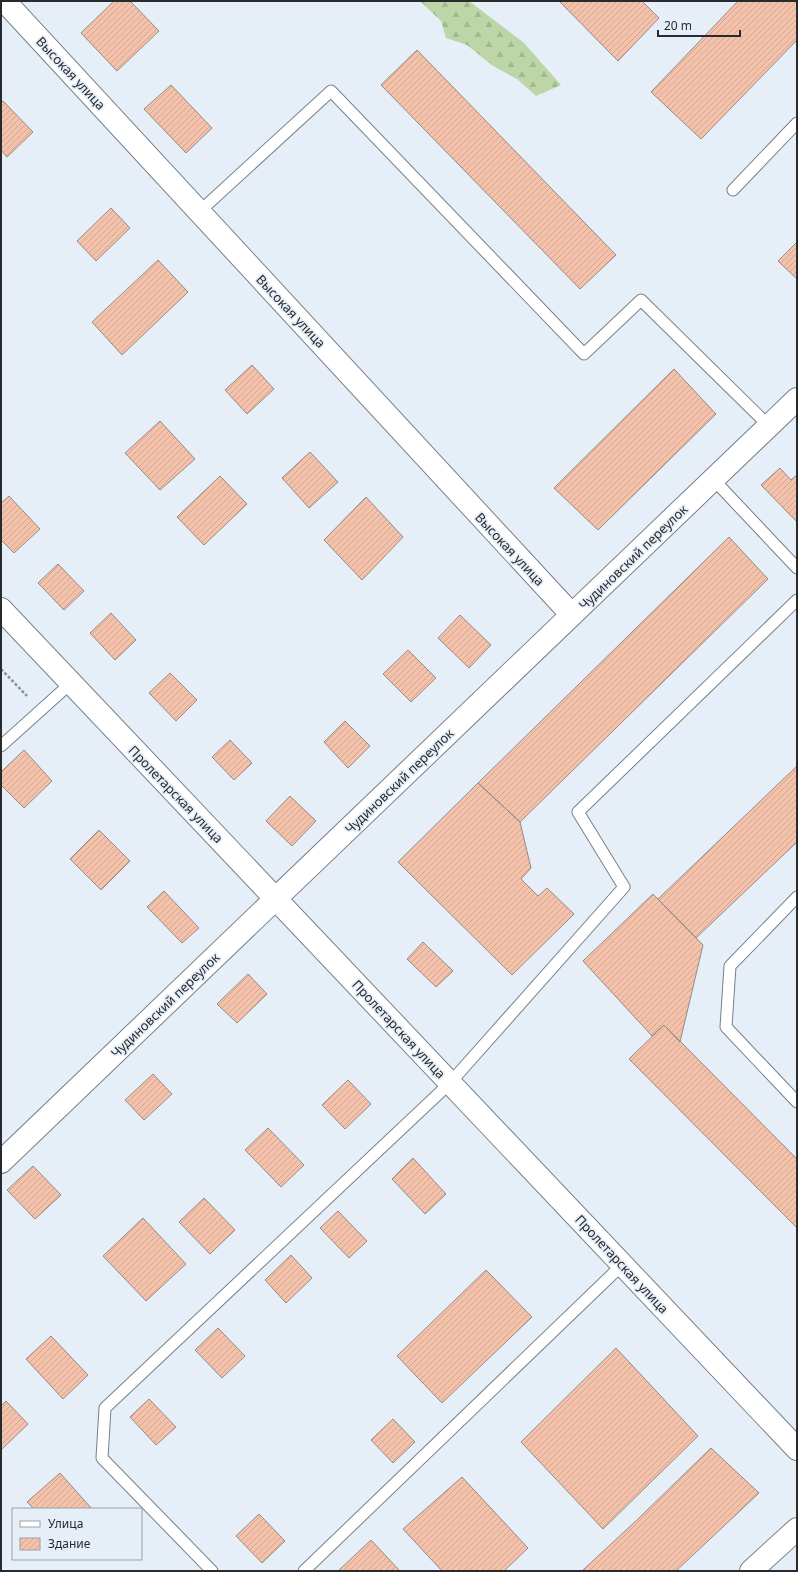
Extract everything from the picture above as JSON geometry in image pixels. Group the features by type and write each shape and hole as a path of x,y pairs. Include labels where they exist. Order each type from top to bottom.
{"street":[{"name":"Высокая улица","path":"8,9 199,212 572,616"},
{"name":"Чудиновский переулок","path":"1,1162 797,399"},
{"name":"Пролетарская улица","path":"1,609 797,1449"},
{"path":"751,1571 797,1529"}],"lane":[{"path":"199,212 331,92 584,354 641,300 769,426"},
{"path":"733,190 797,123"},
{"path":"713,479 797,568"},
{"path":"212,1571 102,1458 105,1408 450,1083 624,888 578,812 797,600"},
{"path":"1,746 70,683"},
{"path":"797,896 730,966 726,1027 797,1102"},
{"path":"304,1571 622,1265"}],"path":[{"path":"1,669 41,710"}],"green space":[{"path":"420,1 469,1 524,43 561,85 536,96 517,79 493,66 467,45 446,38 441,21"}],"building":[{"path":"114,1 130,1 159,31 117,71 81,33"},
{"path":"559,1 642,1 659,18 618,61"},
{"path":"738,1 797,1 797,40 701,139 651,92"},
{"path":"417,50 616,255 580,289 381,85"},
{"path":"171,85 212,128 186,153 144,109"},
{"path":"3,101 33,132 7,157 1,150 1,102"},
{"path":"111,208 130,228 96,261 77,241"},
{"path":"797,242 797,279 778,261"},
{"path":"158,260 188,292 122,355 92,322"},
{"path":"252,365 274,389 247,414 225,390"},
{"path":"674,369 716,414 598,530 554,488"},
{"path":"160,421 195,459 160,490 125,453"},
{"path":"310,452 338,482 309,508 282,478"},
{"path":"780,468 791,480 797,475 797,522 761,485"},
{"path":"220,476 247,504 204,545 177,517"},
{"path":"9,496 40,529 14,553 1,540 1,503"},
{"path":"366,497 403,537 362,580 324,540"},
{"path":"729,537 768,579 520,822 478,783"},
{"path":"58,564 84,591 64,610 38,583"},
{"path":"111,613 136,640 115,660 90,633"},
{"path":"460,615 491,645 469,668 438,638"},
{"path":"408,650 436,678 411,702 383,674"},
{"path":"170,673 197,700 176,721 149,693"},
{"path":"345,721 370,746 348,768 324,742"},
{"path":"230,740 252,763 234,780 212,757"},
{"path":"24,750 52,781 24,808 1,785 1,772"},
{"path":"797,766 797,842 696,938 658,899"},
{"path":"478,783 520,822 531,868 521,879 538,896 547,888 574,914 512,975 398,862"},
{"path":"290,796 316,821 292,846 266,821"},
{"path":"99,830 130,861 101,890 70,859"},
{"path":"164,891 199,928 182,943 147,907"},
{"path":"653,894 703,945 680,1042 664,1025 652,1036 583,961"},
{"path":"423,942 453,971 436,987 407,959"},
{"path":"248,974 267,994 237,1023 217,1004"},
{"path":"664,1025 797,1159 797,1228 629,1059"},
{"path":"153,1074 172,1094 144,1120 125,1100"},
{"path":"348,1080 371,1104 345,1129 322,1105"},
{"path":"268,1128 304,1165 281,1187 245,1150"},
{"path":"413,1158 446,1194 425,1214 392,1179"},
{"path":"33,1166 61,1195 35,1219 7,1190"},
{"path":"204,1198 235,1230 210,1254 179,1222"},
{"path":"338,1211 367,1241 349,1258 320,1228"},
{"path":"143,1218 186,1264 146,1301 103,1256"},
{"path":"291,1255 312,1278 286,1303 265,1280"},
{"path":"486,1270 532,1317 442,1403 397,1356"},
{"path":"218,1328 245,1356 222,1378 195,1350"},
{"path":"51,1336 88,1375 63,1399 26,1359"},
{"path":"616,1348 698,1436 603,1529 521,1442"},
{"path":"149,1399 176,1427 156,1445 130,1417"},
{"path":"6,1401 28,1424 1,1450 1,1406"},
{"path":"393,1419 415,1442 393,1463 371,1440"},
{"path":"711,1448 759,1493 676,1571 582,1571 639,1518"},
{"path":"60,1473 91,1508 33,1508 27,1502"},
{"path":"462,1477 528,1548 504,1571 442,1571 403,1529"},
{"path":"259,1514 285,1541 262,1563 236,1536"},
{"path":"371,1540 400,1571 338,1571"}]}
